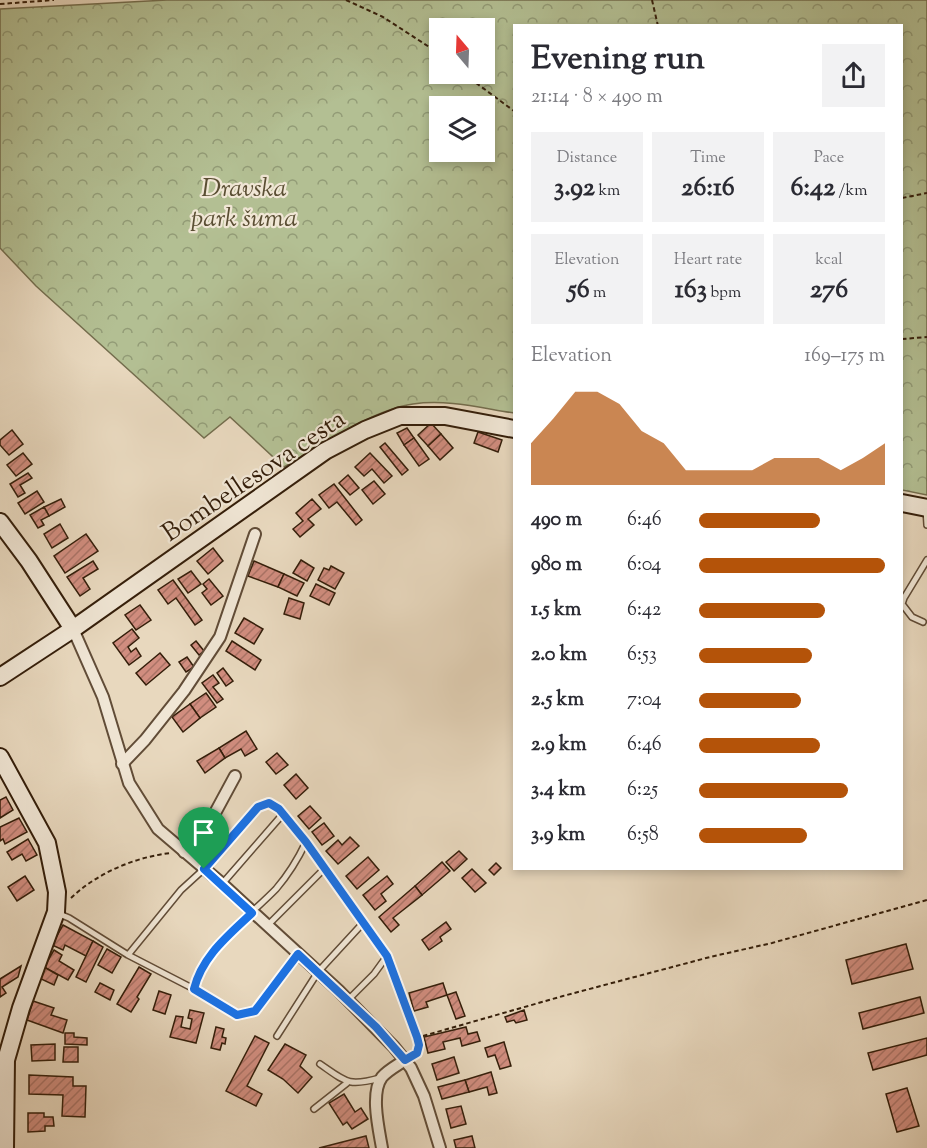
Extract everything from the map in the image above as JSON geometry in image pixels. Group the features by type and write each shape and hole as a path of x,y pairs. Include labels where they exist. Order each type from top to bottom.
{"street":[{"name":"Bombellesova cesta","path":"0,676 73,629 325,451 365,430 400,416 445,416 513,429"},
{"path":"903,503 927,514"},
{"path":"0,522 29,561 73,629 103,697 129,783 158,829 222,884 376,1027 405,1060 424,1096 440,1148"},
{"path":"122,764 145,740 177,699 220,637 255,534"},
{"path":"0,757 47,843 57,892 56,912 3,1056 5,1148"},
{"path":"184,852 215,813 235,776"},
{"path":"382,1148 376,1106 377,1089 381,1077 405,1060"}],"lane":[{"path":"903,602 927,560"},
{"path":"903,605 912,617 923,622"},
{"path":"128,956 182,890 204,869 258,807 269,803 283,814 306,842 387,956 419,1045 417,1053 405,1060"},
{"path":"222,884 283,814"},
{"path":"194,989 200,970 209,956 277,887 297,861 306,842"},
{"path":"267,926 324,869"},
{"path":"56,912 128,956 194,989 237,1015 255,1011 298,954"},
{"path":"277,1036 318,972 364,922"},
{"path":"348,1000 374,974 387,956"},
{"path":"320,1064 347,1083"},
{"path":"314,1109 347,1083 366,1082 381,1077"}],"path":[{"path":"0,4 54,0"},
{"path":"346,0 383,17 429,47"},
{"path":"652,0 658,24"},
{"path":"478,84 513,110"},
{"path":"903,198 927,193"},
{"path":"903,339 927,337"},
{"path":"56,912 83,886 111,870 154,855 184,852"},
{"path":"417,1037 927,900"}],"green space":[{"name":"Dravska park šuma","path":"167,0 927,0 927,495 903,490 903,24 513,24 513,413 464,405 413,404 380,413 363,421 284,467 230,417 204,438 36,286 0,248 0,9"}],"building":[{"path":"431,423 441,434 428,446 418,435"},
{"path":"407,428 414,438 404,445 397,433"},
{"path":"12,430 23,444 9,455 0,445 0,440"},
{"path":"478,432 502,440 498,452 474,443"},
{"path":"441,434 453,448 440,460 428,446"},
{"path":"414,438 429,459 419,466 404,445"},
{"path":"385,443 408,470 402,475 380,447"},
{"path":"23,453 32,464 16,476 7,465"},
{"path":"370,453 392,476 384,483 372,469 364,476 355,467"},
{"path":"28,473 32,478 20,485 25,493 18,497 10,484"},
{"path":"348,475 359,488 350,495 339,483"},
{"path":"374,481 385,494 373,504 362,490"},
{"path":"334,484 362,520 356,525 337,502 329,508 319,495"},
{"path":"37,491 44,502 25,514 18,503"},
{"path":"61,499 65,507 49,516 44,507"},
{"path":"312,499 321,509 308,519 314,525 300,537 293,529 303,521 296,513"},
{"path":"44,507 49,516 41,520 44,525 38,528 30,515"},
{"path":"60,524 68,538 52,548 44,534"},
{"path":"86,534 98,551 65,573 54,556"},
{"path":"213,548 223,561 208,574 197,561"},
{"path":"301,560 314,568 307,581 293,573"},
{"path":"93,561 98,569 83,578 90,589 80,596 67,577"},
{"path":"254,561 284,574 278,587 248,576"},
{"path":"331,566 344,573 335,589 318,580 324,568 329,570"},
{"path":"191,571 201,584 188,593 178,579"},
{"path":"284,574 304,583 297,596 278,587"},
{"path":"209,579 223,596 211,605 202,593 207,589 203,584"},
{"path":"173,580 202,620 195,625 176,598 168,604 158,590"},
{"path":"316,584 335,593 329,605 310,596"},
{"path":"289,598 304,603 300,619 284,614"},
{"path":"140,605 151,620 136,630 125,615"},
{"path":"244,618 263,629 254,644 235,633"},
{"path":"132,629 139,638 128,647 131,652 136,648 141,656 129,665 113,643"},
{"path":"196,641 204,651 199,655 191,645"},
{"path":"232,641 261,660 255,670 226,651"},
{"path":"160,653 170,665 146,685 136,673"},
{"path":"187,657 194,667 186,672 179,662"},
{"path":"223,668 233,681 226,686 217,673"},
{"path":"213,675 219,683 213,687 223,699 217,703 202,683"},
{"path":"206,693 216,707 200,718 190,704"},
{"path":"190,704 200,718 183,732 172,717"},
{"path":"246,731 257,749 245,756 241,749 225,758 219,748"},
{"path":"219,748 225,758 205,773 197,761"},
{"path":"277,753 288,765 276,774 266,762"},
{"path":"296,774 308,788 296,799 284,785"},
{"path":"6,797 13,810 0,818 0,800"},
{"path":"310,806 321,818 309,829 298,816"},
{"path":"19,818 27,832 5,844 3,839 0,841 0,827"},
{"path":"324,823 334,836 322,845 312,832"},
{"path":"350,837 359,846 338,864 326,851 338,840 342,845"},
{"path":"28,839 37,855 26,861 22,854 12,860 7,852"},
{"path":"459,851 467,859 454,871 446,862"},
{"path":"368,857 379,870 357,889 346,876"},
{"path":"442,862 450,871 422,895 415,886"},
{"path":"496,863 501,868 494,875 489,870"},
{"path":"472,869 486,883 475,892 462,878"},
{"path":"25,876 34,890 17,901 8,887"},
{"path":"387,876 393,884 381,894 386,901 375,910 363,895"},
{"path":"415,886 422,895 393,918 399,925 391,932 379,917"},
{"path":"446,922 451,929 440,937 442,941 429,950 422,940"},
{"path":"63,925 93,941 86,956 65,945 63,950 52,945"},
{"path":"93,941 103,947 86,982 76,977"},
{"path":"906,944 913,969 852,984 846,960"},
{"path":"107,949 121,957 112,973 98,965"},
{"path":"54,950 62,955 59,961 74,970 68,980 44,967"},
{"path":"21,966 18,977 2,987 6,993 0,997 0,979"},
{"path":"44,967 58,975 54,985 39,978"},
{"path":"139,967 151,974 131,1012 117,1004"},
{"path":"100,983 114,990 110,1000 95,992"},
{"path":"443,983 447,995 426,1002 428,1007 414,1011 409,993"},
{"path":"159,991 171,995 165,1014 153,1010"},
{"path":"456,992 465,1016 456,1019 447,995"},
{"path":"920,997 924,1013 863,1029 859,1013"},
{"path":"33,1001 54,1008 51,1015 67,1020 63,1033 27,1020"},
{"path":"190,1010 204,1013 196,1043 170,1037 176,1016 183,1017 181,1027 190,1029 192,1019 188,1018"},
{"path":"524,1010 527,1020 516,1023 514,1020 507,1022 505,1017"},
{"path":"216,1027 224,1029 222,1037 226,1038 220,1050 211,1048"},
{"path":"466,1027 468,1034 477,1032 480,1041 462,1046 460,1038 443,1042 445,1049 428,1053 424,1037"},
{"path":"65,1033 74,1033 74,1037 87,1038 87,1045 65,1044"},
{"path":"255,1036 269,1043 247,1086 262,1094 256,1106 226,1091"},
{"path":"927,1038 927,1055 873,1070 868,1053"},
{"path":"504,1042 511,1066 500,1069 495,1055 488,1057 485,1048"},
{"path":"55,1044 55,1060 32,1061 31,1045"},
{"path":"285,1044 306,1055 300,1066 312,1077 298,1093 283,1079 268,1070"},
{"path":"64,1047 78,1047 78,1062 63,1062"},
{"path":"454,1057 459,1073 437,1080 432,1064"},
{"path":"491,1072 497,1093 489,1095 487,1087 469,1092 465,1080"},
{"path":"29,1075 73,1077 73,1086 86,1086 85,1117 62,1116 63,1095 29,1094"},
{"path":"465,1080 469,1092 442,1099 438,1087"},
{"path":"907,1088 919,1126 897,1132 886,1094"},
{"path":"344,1094 355,1112 361,1108 368,1119 352,1129 347,1122 343,1125 329,1103"},
{"path":"461,1106 466,1124 451,1128 446,1109"},
{"path":"28,1113 44,1113 44,1117 53,1117 54,1126 45,1126 45,1131 28,1132"},
{"path":"366,1136 369,1148 319,1148"},
{"path":"472,1136 475,1148 456,1148 454,1140"}],"route":[{"path":"269,803 279,809 306,842 387,956 417,1037 419,1045 417,1053 405,1060 376,1027 298,954 255,1011 237,1015 194,989 200,970 209,956 252,913 204,869 258,807 269,803"}]}
